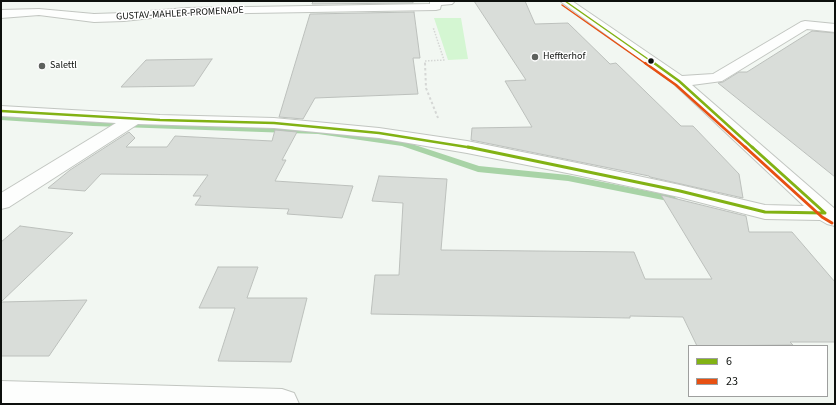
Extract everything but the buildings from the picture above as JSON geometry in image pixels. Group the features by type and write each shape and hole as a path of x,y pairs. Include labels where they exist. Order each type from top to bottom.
{"street":[{"path":"566,1 679,81 830,216"},
{"name":"GUSTAV-MAHLER-PROMENADE","path":"1,14 38,12 94,18 140,16 187,11 436,7 435,2 448,2"},
{"path":"679,81 717,78 805,25 835,28"},
{"path":"1,111 134,119 326,127 379,133 448,144 646,183 765,212 830,216"},
{"path":"1,202 134,119"},
{"path":"1,395 282,404"}],"path":[{"path":"436,7 430,11 433,30 444,60 425,61 426,88 448,144"}],"green space":[{"path":"434,18 461,18 468,59 448,60"}],"waterway":[{"path":"1,118 93,124 318,132 403,144 478,169 568,178 673,199"}],"transit line":[{"name":"6","path":"565,1 679,81 825,213"},
{"name":"23","path":"562,5 676,85 822,217 832,223"},
{"name":"6","path":"1,111 160,120 274,123 379,133 467,147 577,169 680,191 765,212 825,213"}],"place":[{"name":"Heffterhof","path":"535,57"},
{"name":"Salettl","path":"42,66"}]}
